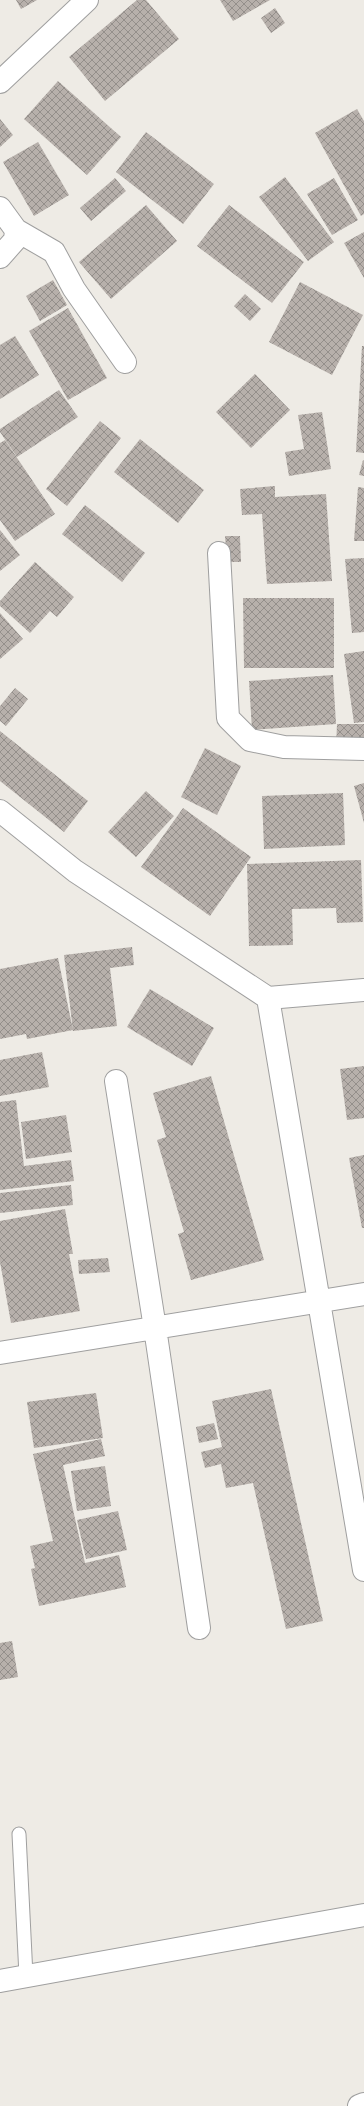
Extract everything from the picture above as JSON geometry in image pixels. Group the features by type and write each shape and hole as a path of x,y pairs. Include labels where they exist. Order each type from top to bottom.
{"street":[{"path":"0,82 87,0"},
{"path":"0,208 16,230 54,252 74,289 125,362"},
{"path":"0,257 15,240 16,230"},
{"path":"219,553 228,718 250,740 284,747 364,750"},
{"path":"0,812 75,871 268,998 364,990"},
{"path":"268,998 364,1570"},
{"path":"116,1081 155,1328 199,1628"},
{"path":"0,1353 364,1294"},
{"path":"0,1981 364,1915"},
{"path":"359,2106 364,2104"}],"lane":[{"path":"19,1834 26,1976"}],"building":[{"path":"16,0 37,0 21,9"},
{"path":"137,0 146,0 179,39 105,101 69,57"},
{"path":"220,0 270,0 233,21"},
{"path":"275,8 285,23 271,33 261,18"},
{"path":"58,81 121,137 87,175 24,119"},
{"path":"357,109 364,121 364,214 361,216 315,133"},
{"path":"0,119 13,135 0,147"},
{"path":"146,132 214,184 183,224 116,172"},
{"path":"38,142 69,195 34,216 3,162"},
{"path":"285,177 334,242 308,261 259,197"},
{"path":"115,178 126,191 91,221 80,208"},
{"path":"334,178 358,220 332,235 307,194"},
{"path":"146,205 177,241 111,299 79,262"},
{"path":"229,205 304,262 272,303 197,246"},
{"path":"364,232 364,278 344,243"},
{"path":"53,280 67,305 40,321 26,296"},
{"path":"300,282 363,315 332,375 269,342"},
{"path":"245,294 261,309 250,321 234,306"},
{"path":"68,308 107,378 68,400 29,331"},
{"path":"15,336 39,375 0,399 0,345"},
{"path":"362,346 364,346 364,453 356,452"},
{"path":"255,374 290,410 251,448 216,412"},
{"path":"59,390 78,417 17,457 0,432 0,429"},
{"path":"322,412 331,469 289,476 285,452 304,449 298,415"},
{"path":"100,421 121,438 67,506 46,489"},
{"path":"140,439 204,490 178,523 114,472"},
{"path":"5,440 55,514 15,541 0,520 0,443"},
{"path":"363,460 364,461 364,476 359,475"},
{"path":"275,486 275,497 326,494 332,581 267,584 262,514 242,515 240,489"},
{"path":"358,487 364,488 364,541 354,541"},
{"path":"85,505 145,553 122,582 62,534"},
{"path":"0,530 20,555 0,571"},
{"path":"225,536 240,536 241,562 227,562"},
{"path":"364,558 364,632 352,633 345,559"},
{"path":"35,562 74,597 57,617 50,611 30,633 0,606 0,601"},
{"path":"243,598 334,598 334,668 244,668"},
{"path":"0,613 23,639 0,659"},
{"path":"364,651 364,722 354,723 344,654"},
{"path":"333,675 336,724 252,730 249,681"},
{"path":"15,688 28,699 6,726 0,721 0,706"},
{"path":"337,724 364,724 364,747 336,747"},
{"path":"0,731 88,801 64,832 0,781"},
{"path":"205,748 241,766 217,815 181,797"},
{"path":"364,783 364,823 354,786"},
{"path":"146,791 174,816 136,857 108,832"},
{"path":"343,793 345,845 264,849 262,796"},
{"path":"183,808 251,857 210,916 141,867"},
{"path":"361,860 363,922 337,923 336,908 292,909 293,945 249,946 247,864"},
{"path":"132,947 134,965 110,968 117,1026 73,1031 64,955"},
{"path":"58,958 73,1030 27,1039 26,1034 0,1039 0,969"},
{"path":"150,989 214,1028 192,1066 127,1027"},
{"path":"42,1052 49,1087 0,1096 0,1060"},
{"path":"364,1066 364,1118 347,1120 340,1069"},
{"path":"211,1076 264,1260 191,1280 178,1234 184,1232 157,1140 166,1137 153,1093"},
{"path":"16,1100 24,1166 71,1160 74,1181 0,1190 0,1102"},
{"path":"66,1115 72,1152 26,1159 21,1122"},
{"path":"364,1155 364,1228 362,1228 349,1158"},
{"path":"71,1185 73,1205 0,1213 0,1193"},
{"path":"65,1209 73,1254 69,1254 80,1311 11,1323 0,1262 0,1221"},
{"path":"108,1258 110,1272 79,1274 78,1260"},
{"path":"271,1389 323,1621 286,1629 253,1483 226,1488 221,1464 205,1468 201,1452 222,1447 212,1401"},
{"path":"96,1393 103,1438 34,1448 27,1402"},
{"path":"214,1423 218,1439 199,1443 196,1427"},
{"path":"101,1439 105,1456 63,1465 85,1563 119,1555 126,1587 39,1606 31,1569 35,1568 30,1546 53,1541 33,1454"},
{"path":"105,1466 111,1506 77,1511 71,1471"},
{"path":"118,1511 127,1550 86,1559 77,1520"},
{"path":"12,1641 18,1677 0,1680 0,1643"}]}
